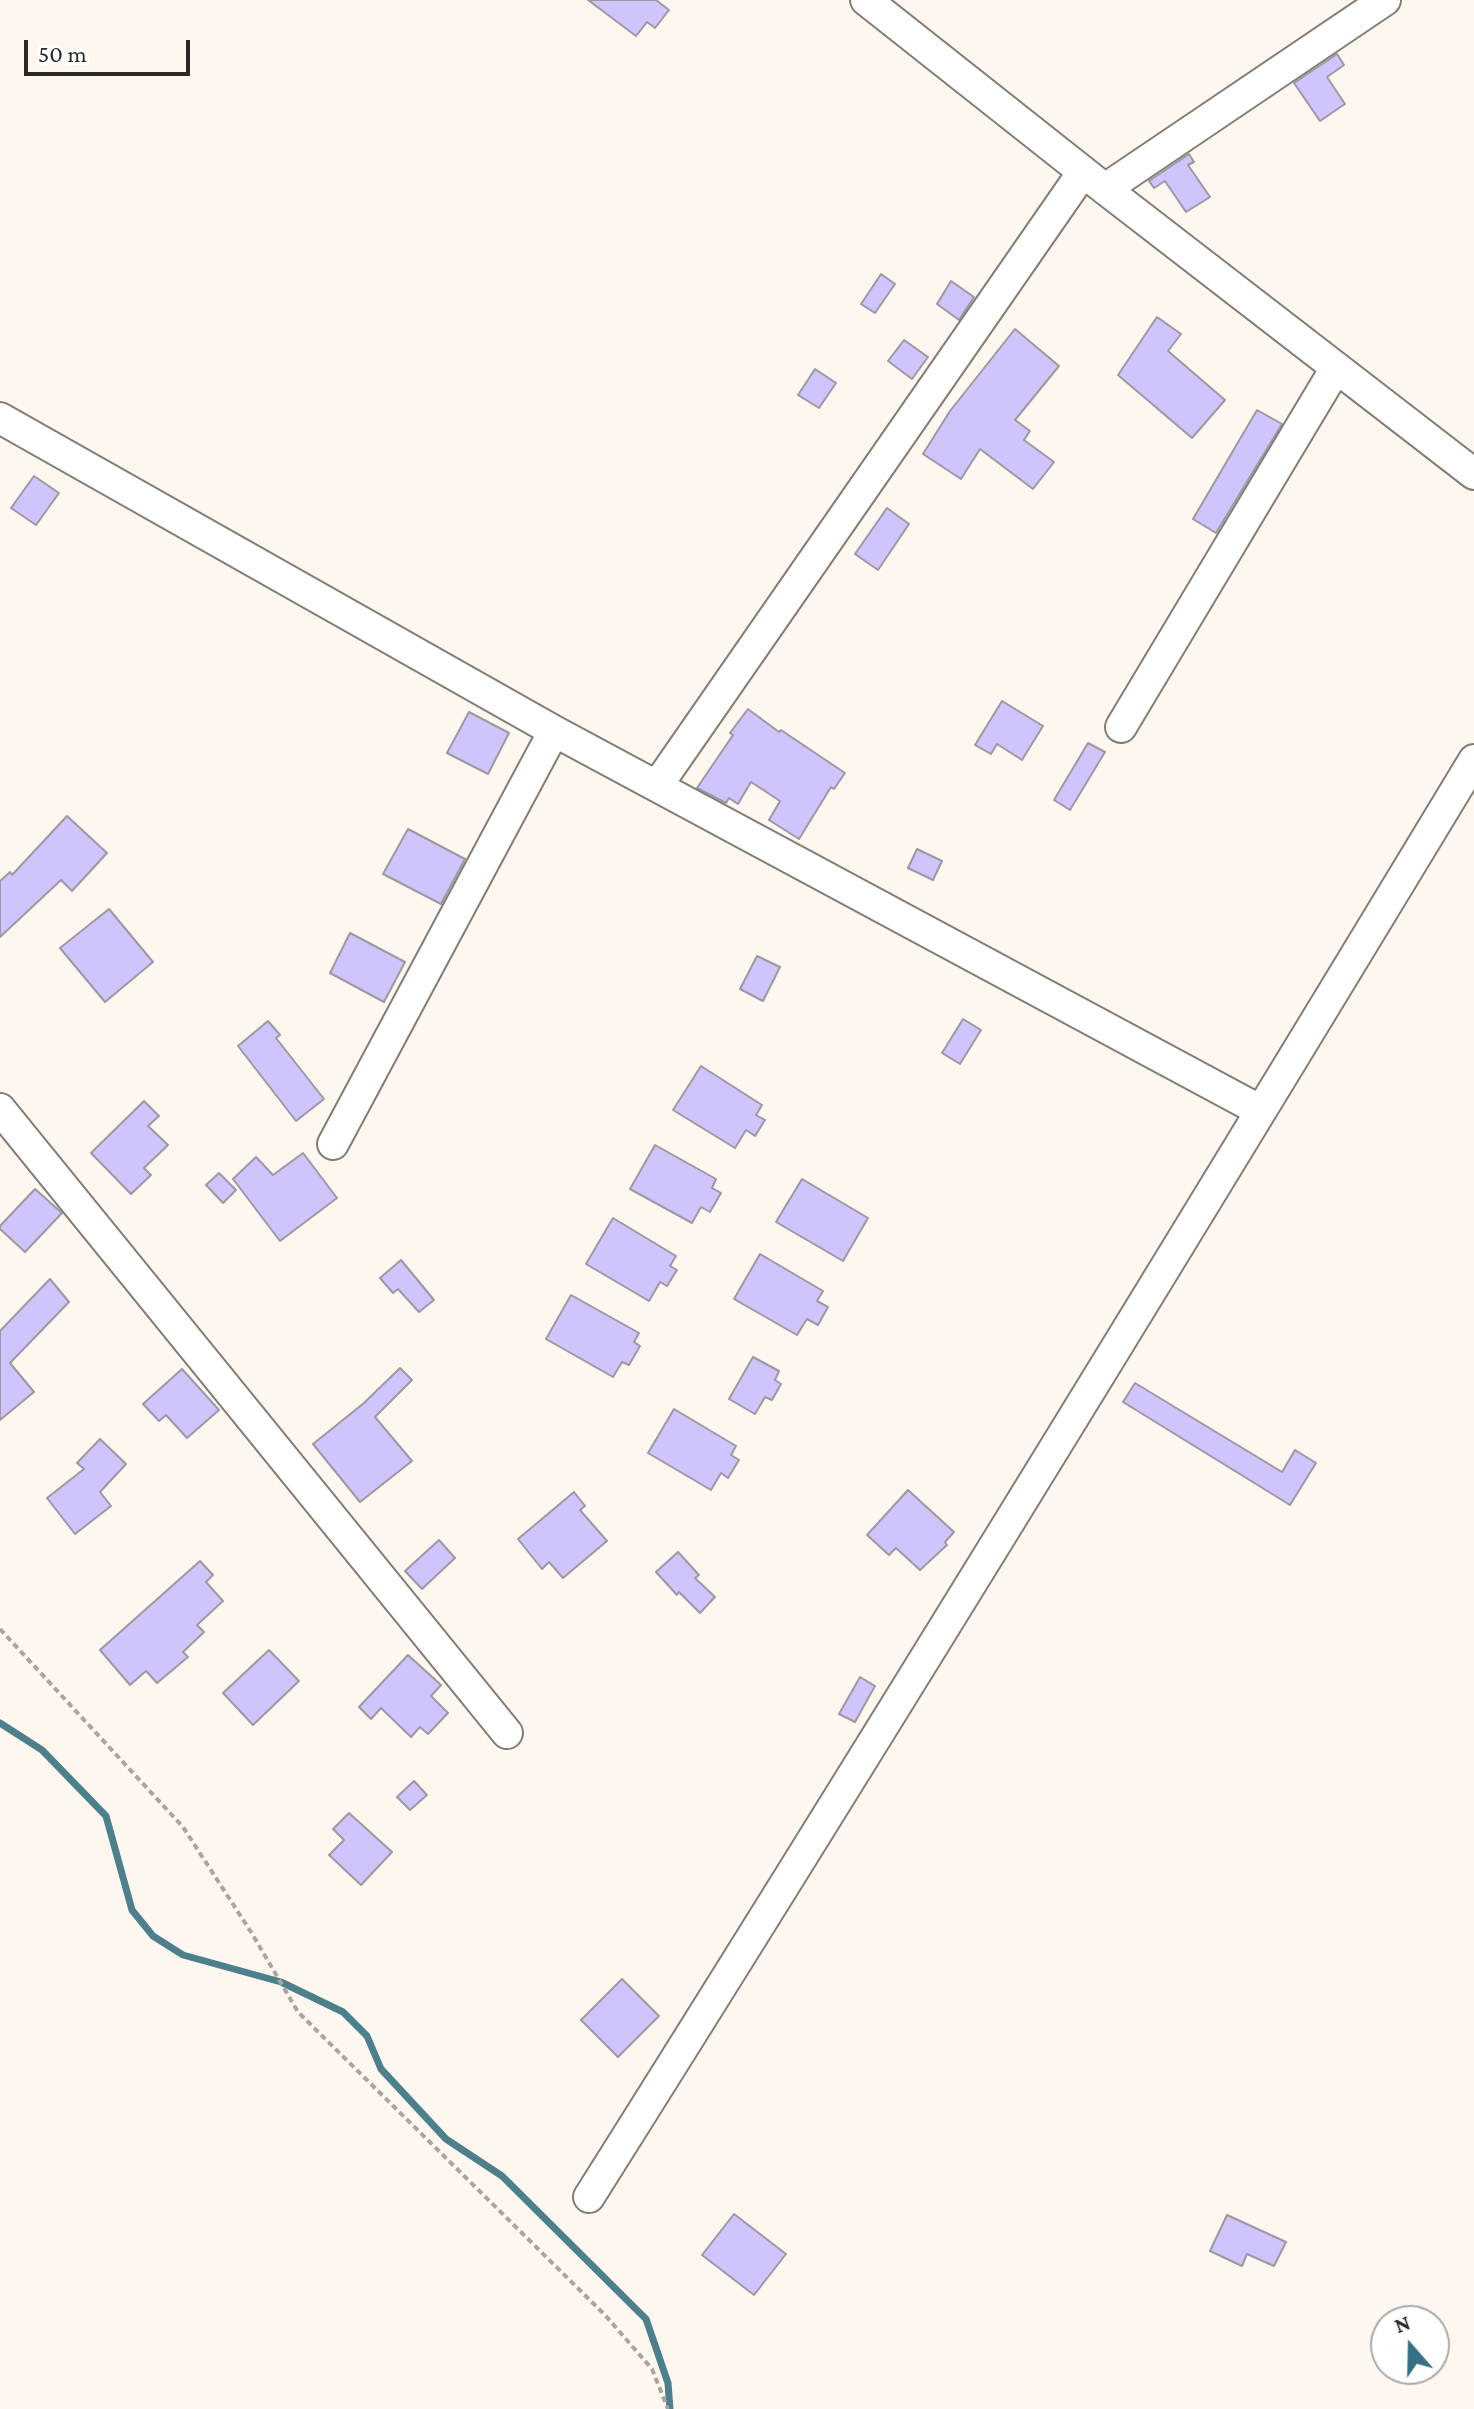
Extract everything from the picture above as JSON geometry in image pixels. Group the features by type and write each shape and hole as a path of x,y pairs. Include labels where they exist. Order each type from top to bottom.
{"street":[{"path":"866,0 1094,181 1474,474"},
{"path":"657,786 1094,181 1385,0"},
{"path":"1121,727 1336,368"},
{"path":"0,418 554,731 1261,1111"},
{"path":"333,1144 554,731"},
{"path":"589,2197 792,1875 1474,760"},
{"path":"0,1109 507,1733"}],"path":[{"path":"0,1629 183,1827 298,2012 605,2315 652,2369 668,2409"}],"building":[{"path":"588,0 656,0 669,10 655,28 647,22 636,36"},
{"path":"1337,54 1344,65 1327,77 1345,104 1320,121 1294,83"},
{"path":"1189,154 1194,162 1188,165 1210,197 1186,212 1165,181 1154,188 1149,181"},
{"path":"881,274 895,284 875,313 861,304"},
{"path":"951,281 974,297 959,320 937,304"},
{"path":"1157,317 1181,334 1168,351 1225,400 1192,438 1118,375"},
{"path":"1015,329 1059,366 1015,420 1030,431 1024,440 1054,462 1033,489 980,449 961,479 923,454 950,411"},
{"path":"904,340 928,357 912,379 888,361"},
{"path":"815,369 836,383 819,408 798,395"},
{"path":"1257,410 1282,424 1216,533 1193,519"},
{"path":"34,476 59,493 36,525 11,508"},
{"path":"887,508 909,524 878,570 855,554"},
{"path":"1002,701 1043,726 1022,760 997,744 991,754 975,745"},
{"path":"748,709 845,773 834,789 831,787 799,839 769,820 780,801 751,782 738,804 729,798 726,803 697,788"},
{"path":"469,712 509,733 488,774 447,753"},
{"path":"1088,743 1105,752 1070,810 1054,800"},
{"path":"67,816 107,853 72,891 61,880 0,937 0,881 10,872 12,875"},
{"path":"408,829 465,859 441,904 383,874"},
{"path":"917,849 942,861 933,880 908,868"},
{"path":"109,909 153,962 105,1002 60,948"},
{"path":"350,933 405,962 384,1002 330,973"},
{"path":"757,956 780,967 763,1001 740,989"},
{"path":"963,1019 981,1030 960,1064 942,1053"},
{"path":"268,1021 280,1035 276,1038 324,1099 296,1121 238,1046"},
{"path":"701,1066 762,1105 756,1115 765,1120 755,1136 746,1130 735,1148 673,1110"},
{"path":"144,1101 159,1116 148,1126 168,1145 144,1168 151,1175 131,1194 91,1153"},
{"path":"655,1145 716,1179 712,1188 721,1193 710,1212 701,1207 692,1223 630,1189"},
{"path":"303,1153 337,1198 280,1241 233,1179 256,1157 273,1175"},
{"path":"219,1173 236,1190 223,1203 206,1185"},
{"path":"802,1179 868,1218 843,1261 776,1222"},
{"path":"35,1189 62,1213 25,1252 0,1226"},
{"path":"613,1218 676,1256 670,1266 677,1270 667,1286 660,1282 649,1301 586,1264"},
{"path":"760,1254 823,1291 817,1301 828,1307 818,1325 807,1319 797,1335 734,1299"},
{"path":"401,1260 434,1300 419,1312 398,1289 393,1293 380,1278"},
{"path":"50,1279 69,1302 10,1363 34,1392 0,1420 0,1331"},
{"path":"571,1295 639,1333 634,1342 640,1346 629,1365 622,1362 613,1377 546,1339"},
{"path":"753,1357 779,1371 775,1380 781,1384 772,1400 765,1397 755,1414 729,1399"},
{"path":"400,1368 412,1380 375,1417 412,1461 360,1502 313,1444 364,1403"},
{"path":"182,1369 219,1410 187,1438 166,1415 159,1421 143,1404"},
{"path":"1135,1383 1282,1472 1295,1450 1316,1463 1290,1505 1123,1402"},
{"path":"674,1409 736,1446 731,1455 739,1460 728,1478 721,1473 711,1490 648,1453"},
{"path":"100,1439 126,1464 100,1492 111,1506 75,1534 47,1498 84,1469 77,1463"},
{"path":"908,1490 954,1532 945,1542 947,1545 920,1570 896,1548 889,1555 867,1535"},
{"path":"574,1492 585,1506 580,1510 607,1541 563,1578 549,1562 542,1569 518,1539"},
{"path":"439,1540 455,1558 422,1589 405,1571"},
{"path":"678,1552 699,1575 695,1578 715,1597 700,1613 679,1592 677,1595 656,1572"},
{"path":"200,1561 213,1575 206,1582 223,1601 197,1625 204,1632 183,1652 188,1657 157,1683 146,1671 130,1685 100,1650"},
{"path":"269,1650 299,1681 253,1725 223,1693"},
{"path":"408,1655 441,1685 431,1696 448,1713 428,1734 420,1727 411,1737 381,1708 371,1719 359,1707"},
{"path":"860,1677 875,1686 855,1722 839,1714"},
{"path":"414,1781 427,1795 410,1810 397,1797"},
{"path":"349,1813 392,1852 361,1885 329,1855 344,1840 333,1829"},
{"path":"622,1979 659,2016 618,2057 581,2020"},
{"path":"734,2214 786,2254 754,2295 702,2255"},
{"path":"1227,2215 1286,2242 1274,2266 1247,2254 1242,2266 1210,2251"}],"waterway":[{"path":"0,1723 42,1750 106,1816 132,1910 153,1936 183,1955 281,1982 343,2012 367,2036 381,2069 446,2139 502,2176 646,2319 668,2383 670,2409"}]}
